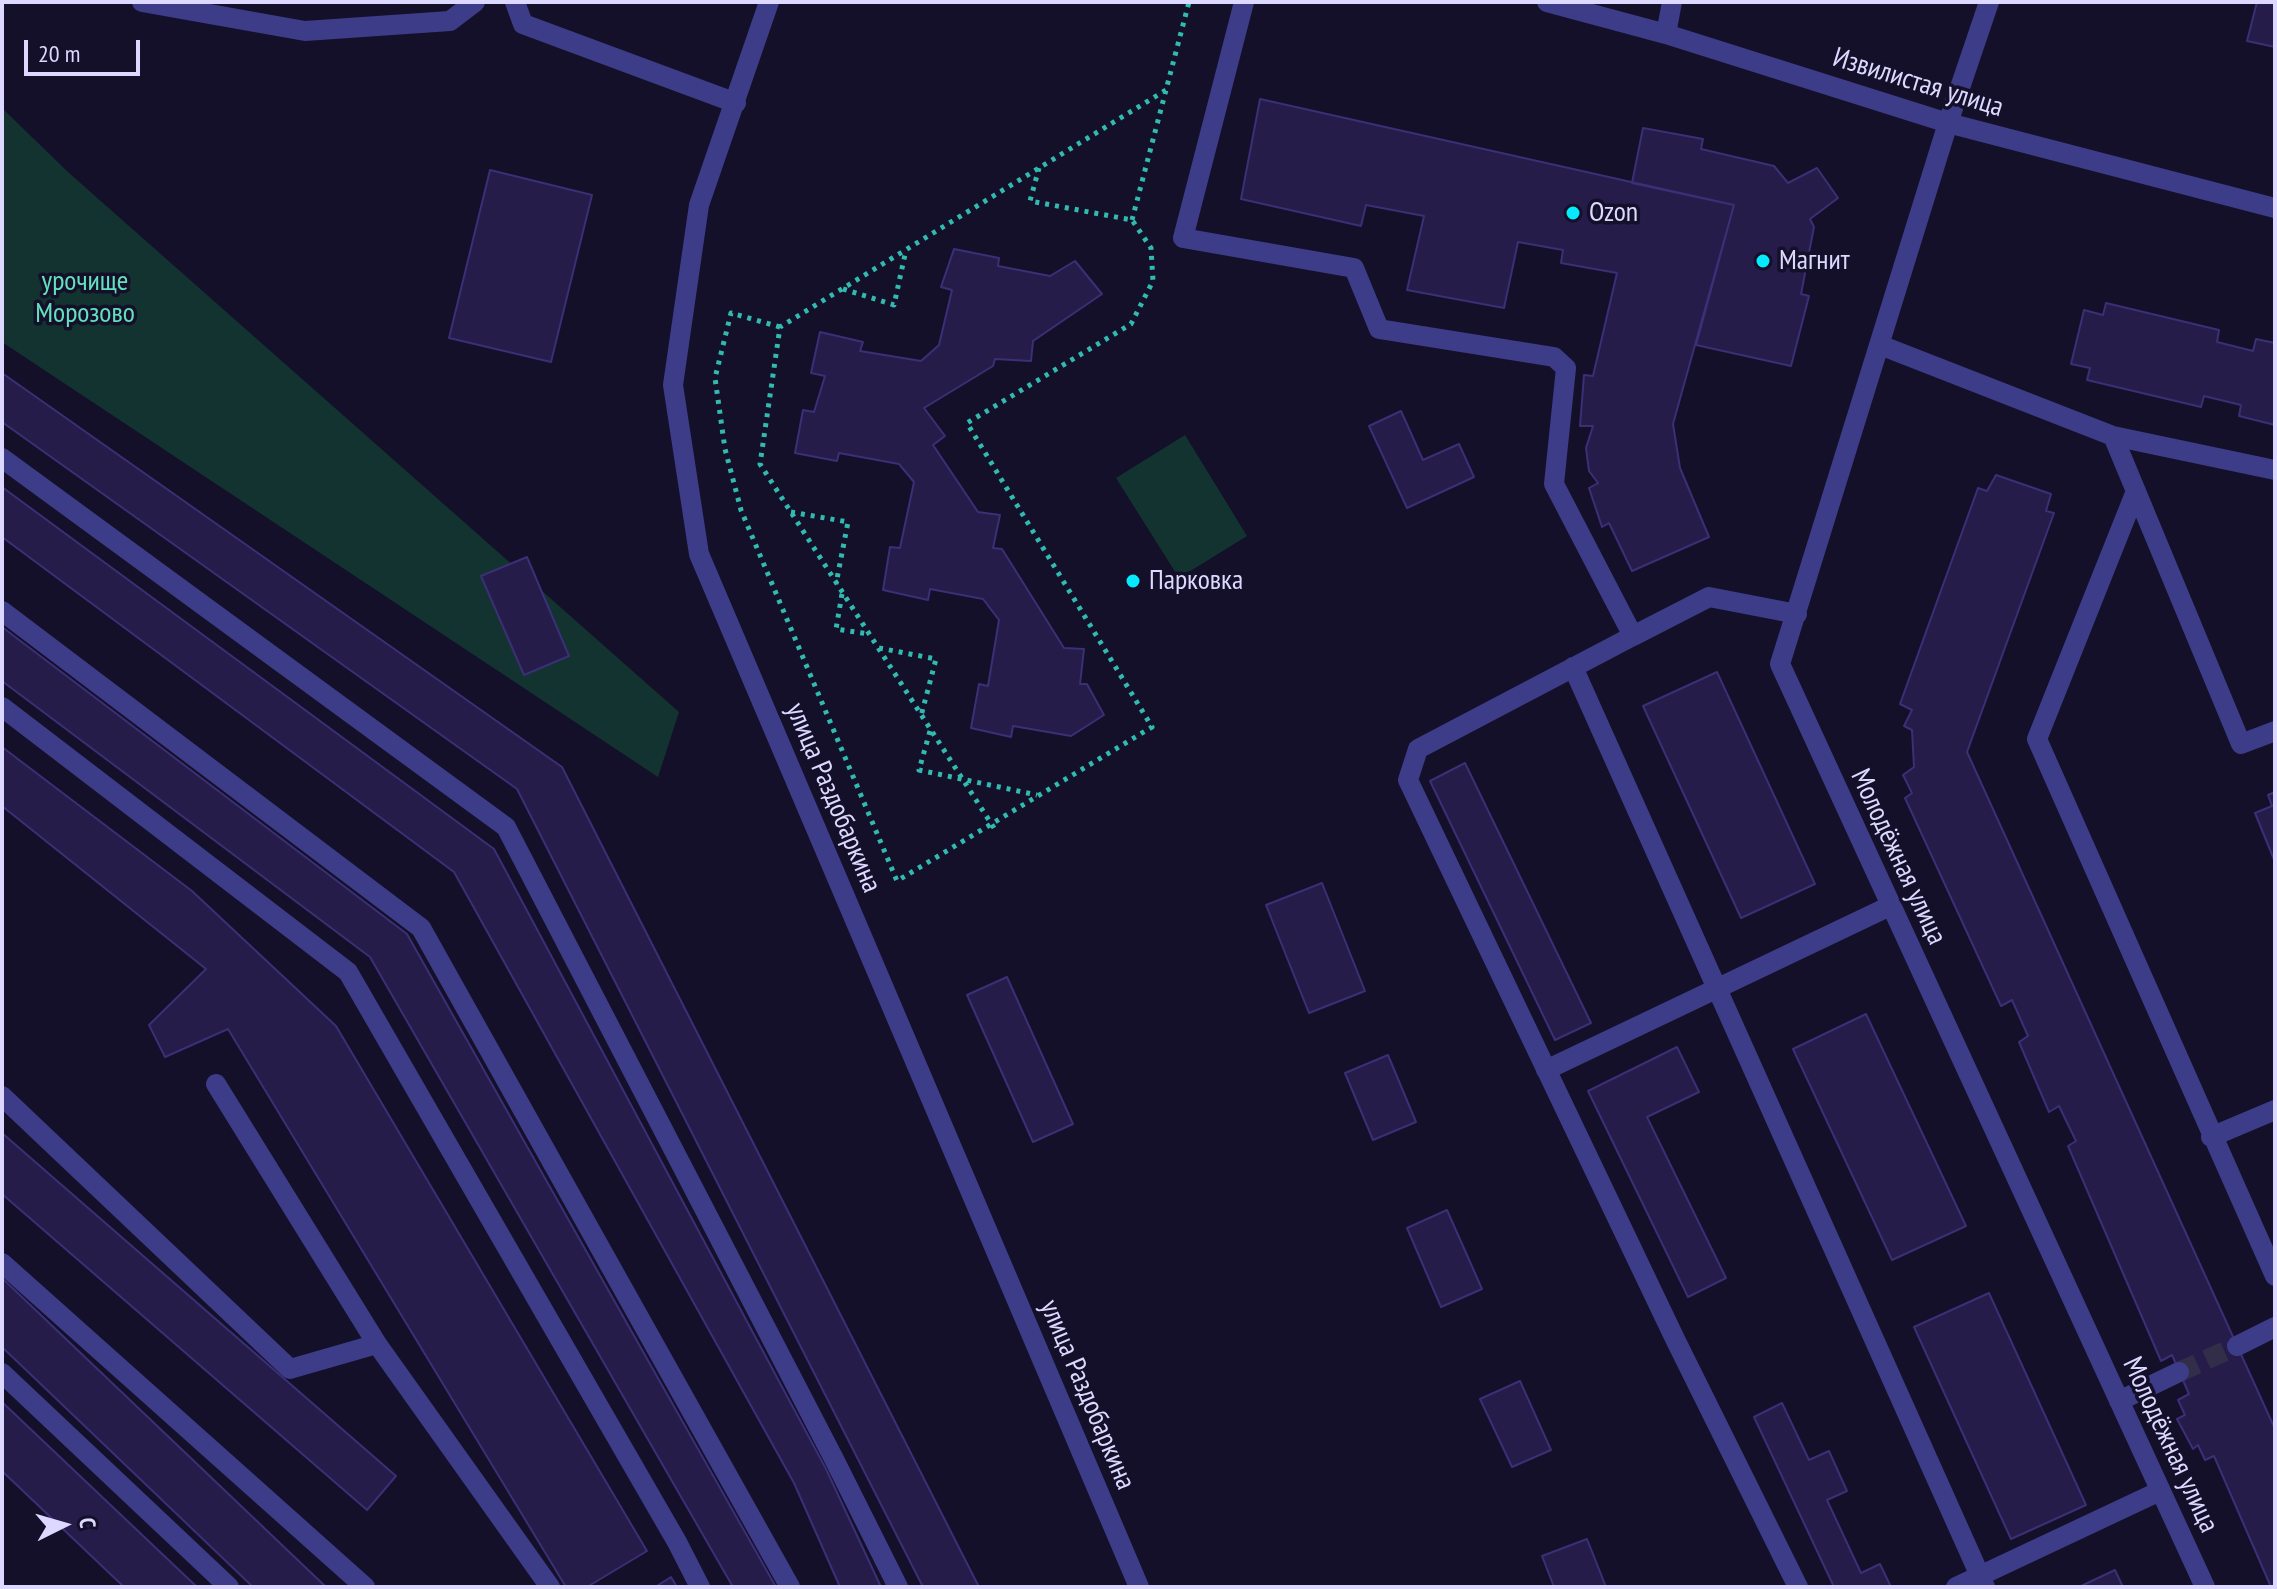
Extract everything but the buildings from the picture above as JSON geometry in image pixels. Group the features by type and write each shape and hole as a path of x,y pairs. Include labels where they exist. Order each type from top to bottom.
{"street":[{"path":"142,2 305,31 450,21 475,2"},
{"path":"515,2 523,24 736,103"},
{"name":"улица Раздобаркина","path":"769,2 699,205 673,385 699,554 1139,1587"},
{"path":"1244,2 1183,238 1354,268 1379,329 1554,357 1566,368 1554,484 1633,636"},
{"name":"Извилистая улица","path":"1547,2 1666,34 1942,121 2275,208"},
{"path":"1666,34 1672,2"},
{"name":"Молодёжная улица","path":"1989,2 1942,121 1930,179 1780,664 2205,1587"},
{"path":"1880,345 2113,436 2275,470"},
{"path":"2113,436 2241,744 2275,731"},
{"path":"2,458 506,827 898,1587"},
{"path":"2136,491 2037,739 2275,1276"},
{"path":"1797,614 1709,597 1418,749 1408,780 1675,1339 1798,1587"},
{"path":"2,611 421,928 790,1587"},
{"path":"1573,667 1983,1581"},
{"path":"2,707 348,972 700,1587"},
{"path":"1546,1070 1890,906"},
{"path":"216,1084 377,1344 550,1587"},
{"path":"2,1096 290,1369 377,1344"},
{"path":"2211,1137 2275,1110"},
{"path":"2,1263 365,1587"},
{"path":"2237,1346 2275,1327"},
{"path":"2119,1401 2179,1372"},
{"path":"2,1373 229,1587"},
{"path":"1956,1587 1983,1581 2160,1491"}],"path":[{"path":"1132,220 1189,2"},
{"path":"1039,168 1030,201 1132,220 1151,248 1153,281 1131,324 967,423 1152,727 897,881 741,510 725,449 715,378 731,313 780,327 1166,90"},
{"path":"842,289 894,305 906,250"},
{"path":"780,327 760,464 992,826"},
{"path":"790,512 848,522 836,584"},
{"path":"842,593 836,629 869,634"},
{"path":"878,648 936,659 921,716"},
{"path":"930,730 919,770 1038,795"}],"green space":[{"name":"урочище Морозово","path":"2,108 69,173 679,712 658,777 2,342"},
{"path":"1185,435 1247,536 1179,578 1116,478"}],"tunnel":[{"path":"2179,1372 2237,1346"}],"place":[{"name":"Ozon","path":"1573,213"},
{"name":"Магнит","path":"1763,261"},
{"name":"Парковка","path":"1133,581"}]}
